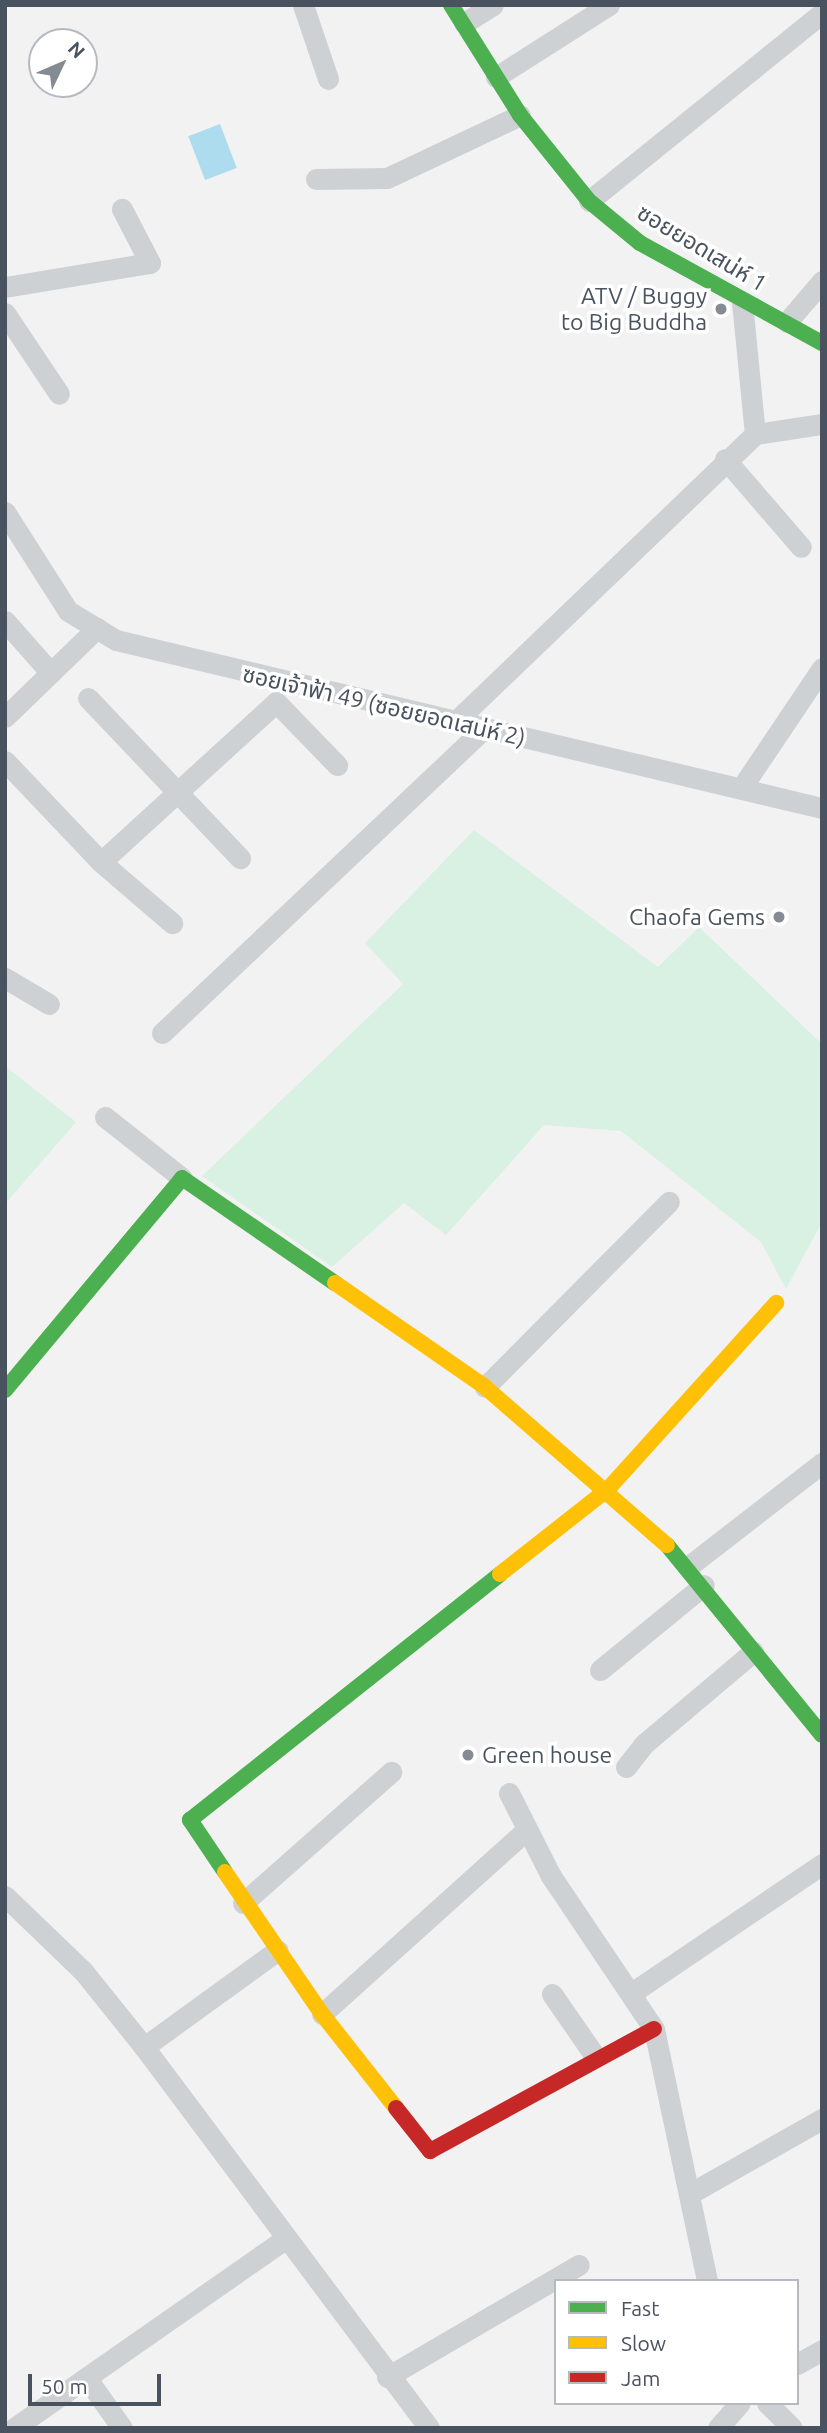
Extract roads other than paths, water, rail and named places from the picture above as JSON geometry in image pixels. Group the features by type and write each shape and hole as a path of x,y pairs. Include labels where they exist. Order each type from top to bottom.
{"street":[{"path":"303,5 328,79"},
{"name":"ซอยยอดเสน่ห์ 1","path":"451,5 520,115 589,201 640,243 742,302 787,322 822,343"},
{"path":"464,23 493,5"},
{"path":"496,77 609,5"},
{"path":"589,201 812,13"},
{"path":"316,178 387,178 520,115"},
{"path":"5,287 150,263 122,209"},
{"path":"787,322 822,281"},
{"path":"742,302 755,434"},
{"path":"5,313 59,394"},
{"path":"456,721 725,459 755,434 822,424"},
{"path":"725,459 801,547"},
{"name":"ซอยเจ้าฟ้า 49 (ซอยยอดเสน่ห์ 2)","path":"5,512 68,611 97,628 208,667 456,721 743,787 822,808"},
{"path":"5,621 51,673"},
{"path":"5,717 97,628"},
{"path":"743,787 822,668"},
{"path":"88,698 240,858"},
{"path":"101,862 276,702 337,765"},
{"path":"162,1033 484,729"},
{"path":"5,761 101,862 172,923"},
{"path":"5,978 48,1003"},
{"path":"105,1117 182,1178 485,1387 608,1489 688,1566 753,1652 822,1735"},
{"path":"5,1390 182,1178"},
{"path":"485,1387 669,1202"},
{"path":"654,2029 595,2056 430,2151 322,2014 243,1903 190,1820 608,1489 776,1303"},
{"path":"688,1566 822,1463"},
{"path":"600,1670 704,1585"},
{"path":"626,1767 644,1744 753,1652"},
{"path":"243,1903 391,1772"},
{"path":"509,1793 525,1831 633,1992 654,2029 691,2193 707,2279"},
{"path":"322,2014 525,1831"},
{"path":"633,1992 822,1864"},
{"path":"5,1896 83,1971 144,2048 283,2240 429,2428"},
{"path":"144,2048 278,1950"},
{"path":"552,1994 595,2056"},
{"path":"691,2193 822,2119"},
{"path":"14,2428 88,2380 283,2240"},
{"path":"557,2279 579,2266"},
{"path":"387,2377 554,2280"},
{"path":"799,2363 822,2350"},
{"path":"88,2380 122,2428"},
{"path":"718,2428 738,2405"},
{"path":"769,2405 792,2428"}],"water":[{"path":"220,124 237,168 205,180 188,136"}],"place":[{"name":"ATV / Buggy to Big Buddha","path":"721,309"},
{"name":"Chaofa Gems","path":"779,917"},
{"name":"Green house","path":"468,1755"}]}
